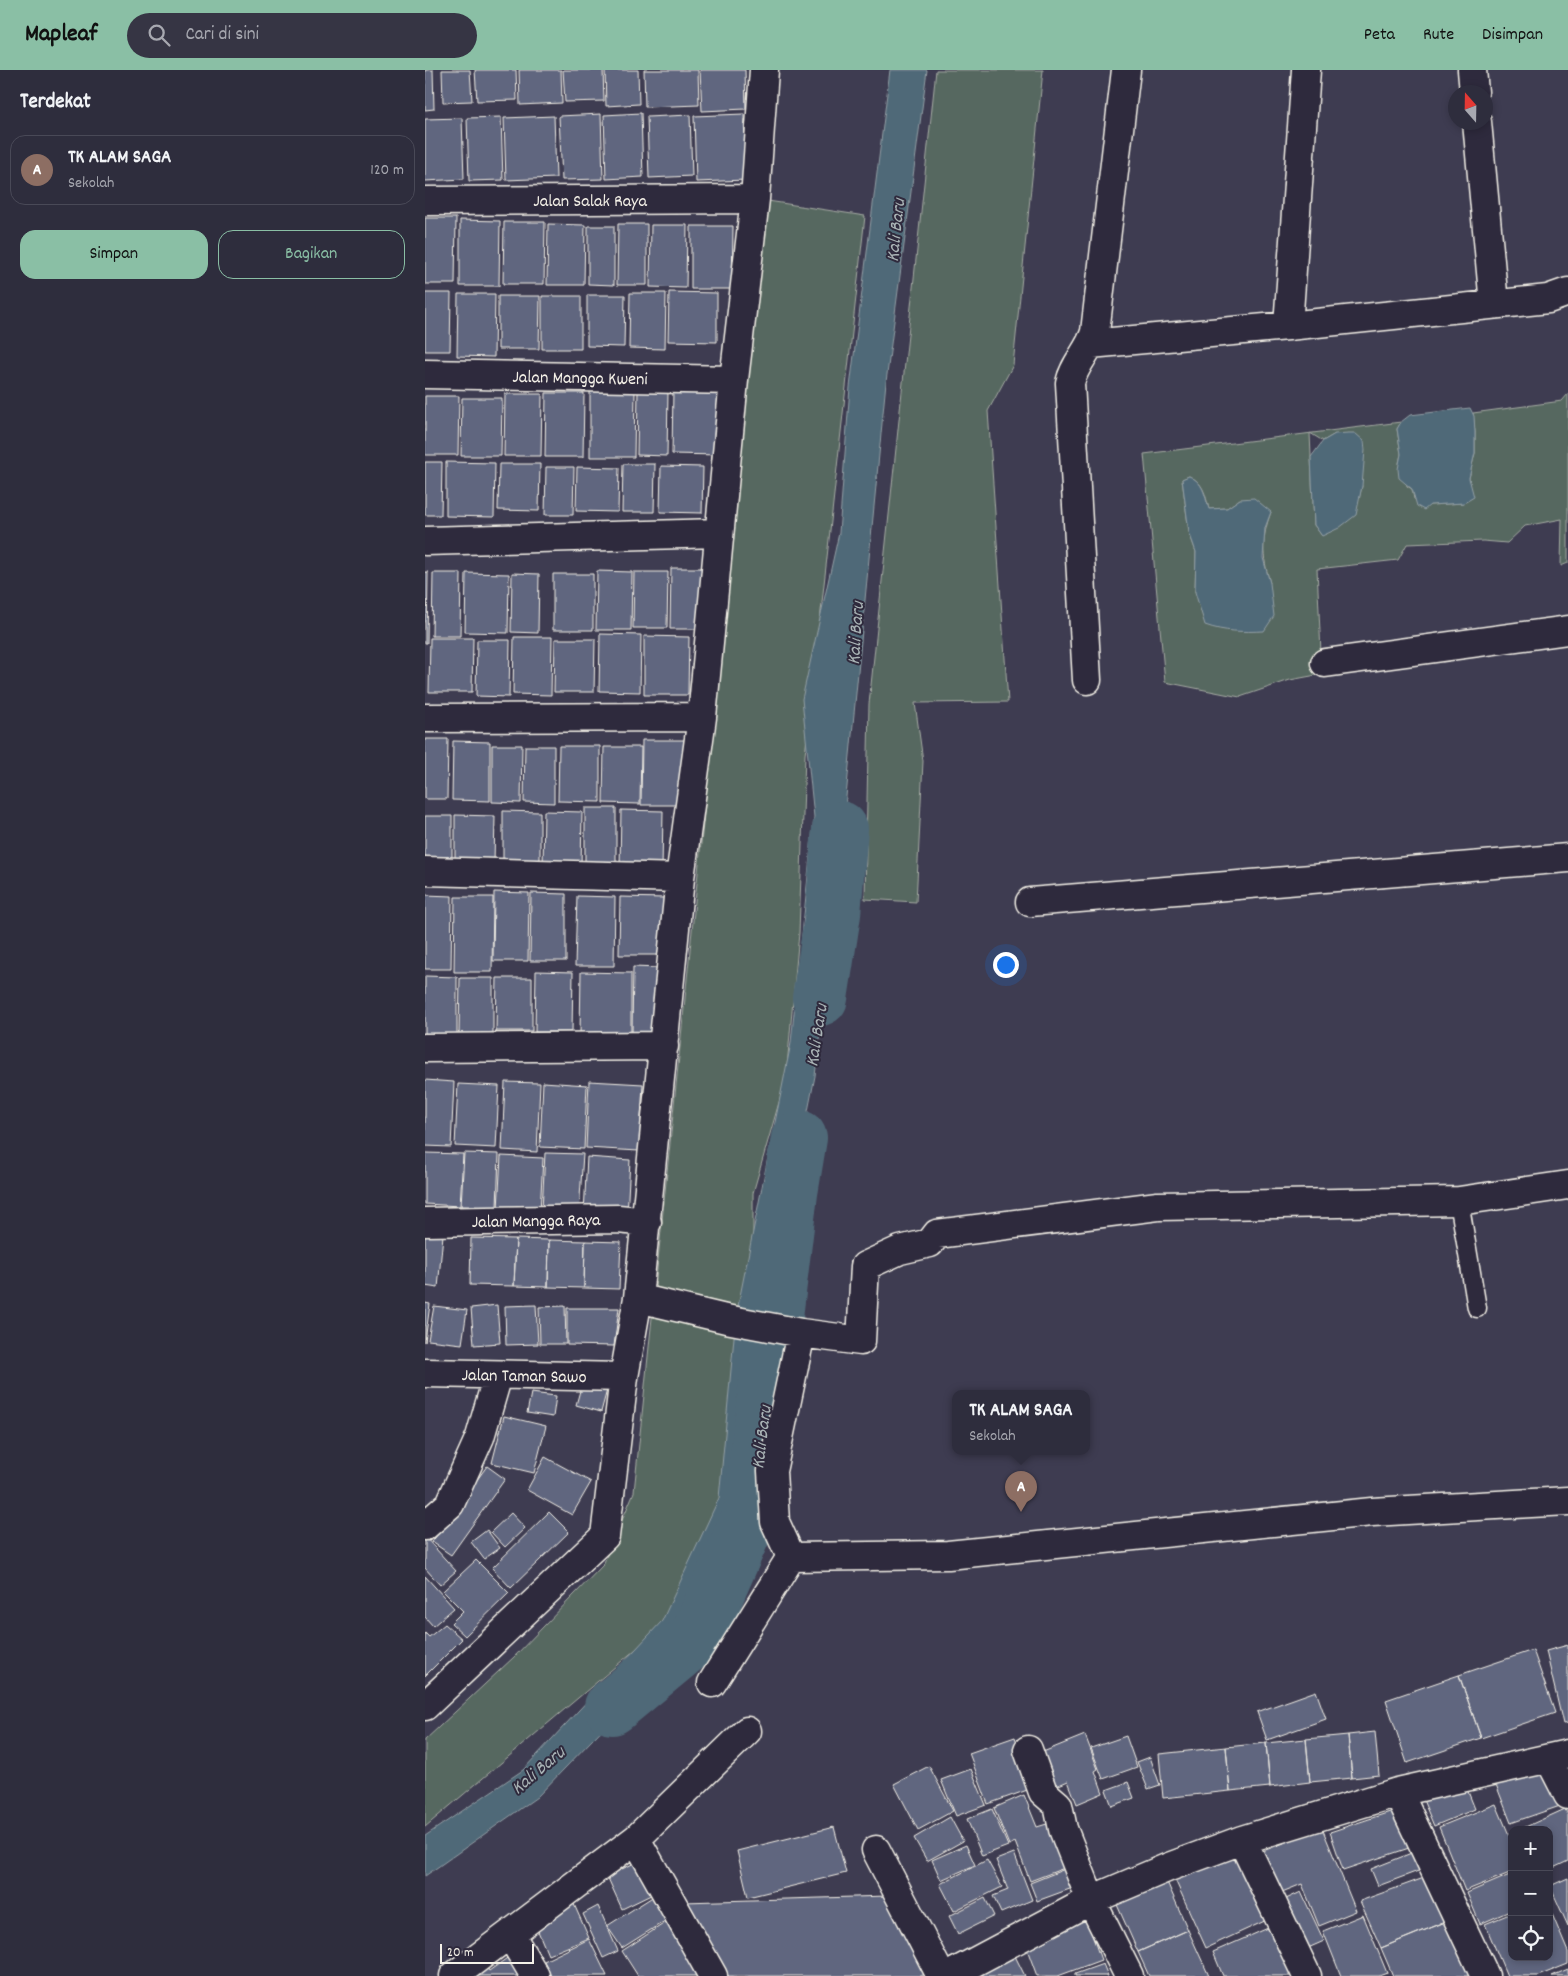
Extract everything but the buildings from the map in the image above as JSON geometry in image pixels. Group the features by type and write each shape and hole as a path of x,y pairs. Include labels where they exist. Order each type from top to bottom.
{"street":[{"path":"425,1706 605,1536 624,1378 638,1298 680,878 702,717 719,533 755,199 764,70"},
{"path":"1087,680 1070,383 1074,371 1095,332 1126,70"},
{"path":"1288,326 1306,70"},
{"path":"1472,70 1473,85"},
{"path":"1478,130 1494,304"},
{"name":"Jalan Salak Raya","path":"425,201 755,199"},
{"path":"1090,344 1548,299 1568,292"},
{"name":"Jalan Mangga Kweni","path":"425,374 735,380"},
{"path":"425,541 719,533"},
{"path":"1325,663 1568,630"},
{"path":"425,718 702,717"},
{"path":"1030,902 1568,858"},
{"path":"425,871 680,878"},
{"path":"425,1048 664,1046"},
{"path":"638,1298 726,1319 801,1333 861,1341 865,1266 900,1250 930,1243 937,1234 1158,1206 1459,1201 1568,1185"},
{"name":"Jalan Mangga Raya","path":"425,1222 618,1219 647,1222"},
{"path":"791,1557 775,1522 772,1472 801,1333"},
{"name":"Jalan Taman Sawo","path":"425,1373 624,1378"},
{"path":"425,1526 450,1504 480,1438 498,1375"},
{"path":"791,1557 948,1555 1372,1512 1568,1501"},
{"path":"712,1683 791,1557"},
{"path":"454,1976 637,1839 747,1731"},
{"path":"1028,1750 1043,1792 1058,1805 1063,1829 1091,1900 1129,1976"},
{"path":"948,1976 1091,1900 1169,1867 1242,1840 1397,1792 1558,1756 1568,1795"},
{"path":"1397,1792 1485,1976"},
{"path":"637,1839 713,1976"},
{"path":"1242,1840 1307,1976"},
{"path":"876,1850 941,1976"},
{"path":"510,1934 535,1976"}],"lane":[{"path":"1459,1201 1477,1308"}],"green space":[{"path":"936,70 1043,70 1013,365 988,411 1008,702 915,703 923,761 916,902 865,899 869,704"},
{"path":"755,199 865,216 805,755 799,933 786,1078 753,1193 753,1240 718,1542 661,1628 425,1827 425,1740 514,1657 603,1565 634,1492 733,534"},
{"path":"1568,394 1568,563 1561,566 1562,519 1525,526 1507,543 1483,541 1407,544 1398,560 1317,569 1322,674 1290,680 1240,697 1165,682 1144,454 1310,433 1401,422 1397,429 1401,454 1399,463 1407,486 1412,489 1414,499 1430,505 1464,503 1471,490 1469,478 1475,453 1473,413 1562,401","holes":["1310,433 1323,441 1335,434 1362,486 1359,499 1322,536 1314,525","1189,476 1201,486 1209,509 1227,508 1240,499 1271,512 1264,539 1265,564 1270,583 1195,592 1196,552 1189,532 1182,479"]}],"water":[{"path":"890,70 927,70 886,382 843,828 815,1076 772,1292 763,1445 725,1555 675,1654 537,1797 425,1876 425,1836 523,1770 662,1621 719,1498 736,1316 791,1043 814,817 802,699 839,533 850,387"},
{"path":"1470,408 1474,416 1475,453 1469,478 1474,497 1464,503 1430,505 1424,510 1417,506 1412,489 1399,478 1398,469 1401,454 1397,429 1401,422 1410,415"},
{"path":"1355,433 1364,441 1365,450 1362,486 1356,515 1339,528 1322,536 1314,525 1311,457 1323,441 1335,434"},
{"path":"1189,476 1201,486 1209,509 1227,508 1240,499 1254,498 1271,512 1265,528 1263,558 1270,583 1274,616 1264,631 1234,631 1205,625 1195,592 1196,552 1189,532 1182,479"}],"waterway":[{"name":"Kali Baru","path":"820,998 833,914 840,829"},
{"name":"Kali Baru","path":"612,1707 698,1636 751,1514 790,1193 799,1138"}],"place":[{"name":"TK ALAM SAGA","path":"1021,1512"}]}
